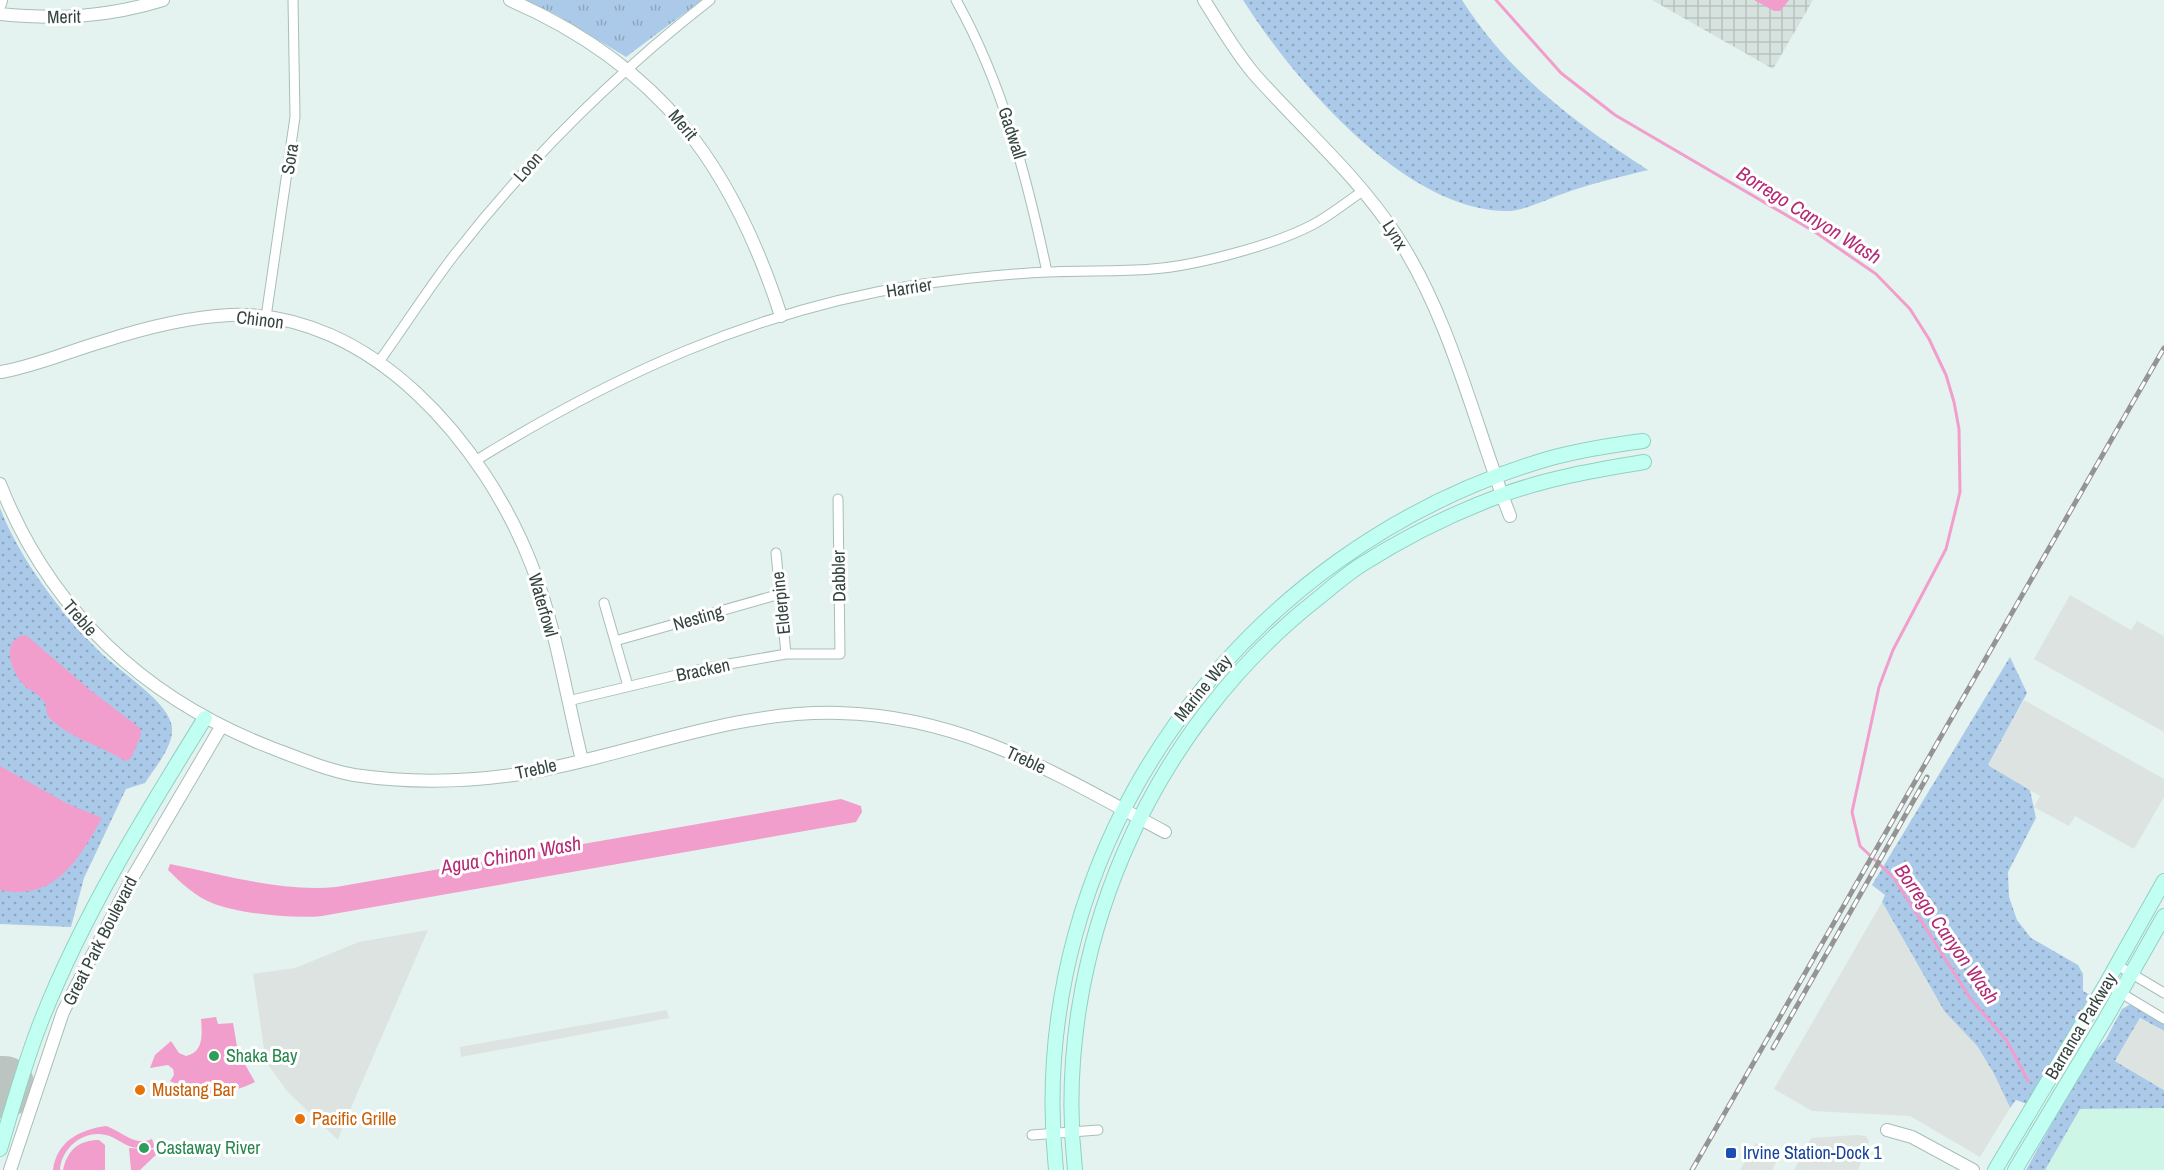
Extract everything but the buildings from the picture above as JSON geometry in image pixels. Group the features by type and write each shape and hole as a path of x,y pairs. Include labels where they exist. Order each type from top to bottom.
{"main road":[{"name":"Marine Way","path":"1056,1170 1053,1133 1057,1030 1072,946 1087,895 1123,809 1149,761 1188,703 1247,636 1317,575 1373,537 1419,511 1495,477 1553,458 1643,441"},
{"name":"Marine Way","path":"1075,1170 1071,1132 1075,1033 1090,949 1105,902 1150,797 1188,735 1225,686 1297,615 1360,566 1425,529 1502,495 1567,476 1644,462"},
{"name":"Great Park Boulevard","path":"0,1149 41,1021 57,983 84,928 149,809 205,718"},
{"name":"Barranca Parkway","path":"1995,1170 2106,984 2164,881"},
{"name":"Barranca Parkway","path":"2015,1170 2121,993 2164,916"}],"street":[{"name":"Merit","path":"0,14 77,18 121,12 163,0"},
{"name":"Sora","path":"266,317 295,117 293,0"},
{"name":"Merit","path":"510,0 585,38 666,104 721,175 756,244 781,316"},
{"name":"Loon","path":"378,363 454,255 557,135 625,69 710,0"},
{"name":"Gadwall","path":"956,0 988,66 1014,137 1033,206 1047,272"},
{"name":"Lynx","path":"1204,0 1254,73 1363,191 1397,236 1432,302 1510,516"},
{"name":"Harrier","path":"475,461 540,421 642,368 705,341 781,316 857,296 917,285 1047,272 1155,269 1215,257 1313,225 1363,191"},
{"name":"Chinon","path":"0,373 25,368 102,341 198,318 230,315 266,317 321,331 378,363 424,399 475,461"},
{"name":"Waterfowl","path":"475,461 518,532 533,567 582,760"},
{"name":"Treble","path":"0,484 29,544 67,604 106,647 205,718 221,727 297,758 352,774 396,778 475,779 522,773 756,719 795,714 840,713 935,726 979,738 1047,769 1166,832"},
{"name":"Dabbler","path":"838,499 840,654"},
{"name":"Elderpine","path":"776,553 786,654"},
{"name":"Nesting","path":"615,641 780,594"},
{"path":"604,603 628,686"},
{"name":"Bracken","path":"568,701 706,668 786,654 840,654"},
{"name":"Great Park Boulevard","path":"10,1170 45,1060 78,980 131,880 221,727"},
{"path":"2117,965 2164,993"},
{"path":"2106,984 2164,1019"},
{"path":"1032,1135 1098,1130"},
{"path":"1887,1130 1912,1137 1973,1170"}],"shaded area":[{"path":"1652,0 1813,0 1773,69"},
{"path":"1754,0 1789,0 1780,11 1774,11"},
{"path":"2070,595 2131,630 2137,621 2164,636 2164,732 2034,659"},
{"path":"26,635 90,690 140,728 141,735 131,758 125,761 66,731 49,718 43,700 24,685 12,664 10,648 18,637"},
{"path":"2024,700 2164,779 2164,797 2134,849 2075,816 2069,826 2034,807 2040,796 1988,765"},
{"path":"0,766 68,804 102,818 84,848 63,874 36,890 19,892 0,890"},
{"path":"841,799 861,806 862,812 856,822 322,916 267,915 224,907 200,897 168,870 170,864 274,885 336,887"},
{"path":"1882,902 1944,1011 1977,1046 1994,1074 2010,1108 1980,1157 1910,1116 1812,1111 1774,1089"},
{"path":"428,930 338,1140 287,1091 266,1062 253,974 295,968 359,942"},
{"path":"667,1010 669,1018 461,1057 460,1047"},
{"name":"Shaka Bay","path":"216,1017 218,1024 233,1023 238,1052 255,1082 223,1092 202,1092 170,1081 174,1075 173,1069 168,1065 150,1068 155,1055 171,1041 179,1053 186,1056 196,1051 201,1042 201,1019"},
{"path":"2140,1018 2164,1031 2164,1090 2115,1061"},
{"path":"2164,1108 2164,1170 2045,1170 2080,1109"},
{"name":"Castaway River","path":"106,1126 134,1140 152,1139 155,1148 135,1148 110,1136 90,1135 75,1142 65,1154 60,1170 53,1170 55,1160 64,1144 87,1130"},
{"path":"1866,1136 1869,1141 1858,1170 1794,1170 1811,1138"},
{"path":"92,1140 99,1140 105,1145 105,1170 63,1170 68,1157 75,1148"},
{"path":"1756,1143 1779,1157 1772,1170 1740,1170"},
{"name":"Castaway River","path":"129,1148 161,1150 140,1170 131,1170"}],"green space":[{"path":"526,0 702,0 626,57 557,15"},
{"path":"1243,0 1462,0 1480,27 1522,74 1569,115 1648,170 1585,186 1529,207 1509,211 1470,206 1431,190 1393,166 1356,136 1322,102 1291,67"},
{"path":"0,508 19,547 55,601 106,658 150,694 167,714 171,723 171,739 168,747 145,783 126,789 84,878 71,927 0,924"},
{"path":"2010,657 2027,693 1988,765 2030,790 2036,818 2008,872 2009,897 2017,920 2031,938 2078,965 2083,974 2083,991 2090,995 2027,1104 2016,1100 2010,1108 1994,1074 1977,1046 1944,1011 1882,902 1885,895 1872,885"},
{"path":"2129,1005 2138,1006 2164,1021 2164,1031 2140,1018 2115,1061 2164,1090 2164,1108 2080,1109 2045,1170 2026,1170 2087,1061 2106,1039 2122,1009"}],"waterway":[{"name":"Borrego Canyon Wash","path":"1496,0 1561,73 1615,115 1815,232 1876,274 1910,309 1929,339 1946,375 1954,402 1959,429 1960,492 1946,549 1893,650 1879,687 1852,812 1860,846 1894,878 1970,998 2007,1041 2028,1081"}],"railway":[{"path":"1692,1170 2164,348"},
{"path":"1773,1048 1927,777"}],"place":[{"name":"Shaka Bay","path":"214,1056"},
{"name":"Mustang Bar","path":"140,1090"},
{"name":"Pacific Grille","path":"300,1119"},
{"name":"Castaway River","path":"144,1148"},
{"name":"Irvine Station-Dock 1","path":"1731,1153"}],"water label":[{"name":"Agua Chinon Wash","path":"511,855"}]}
